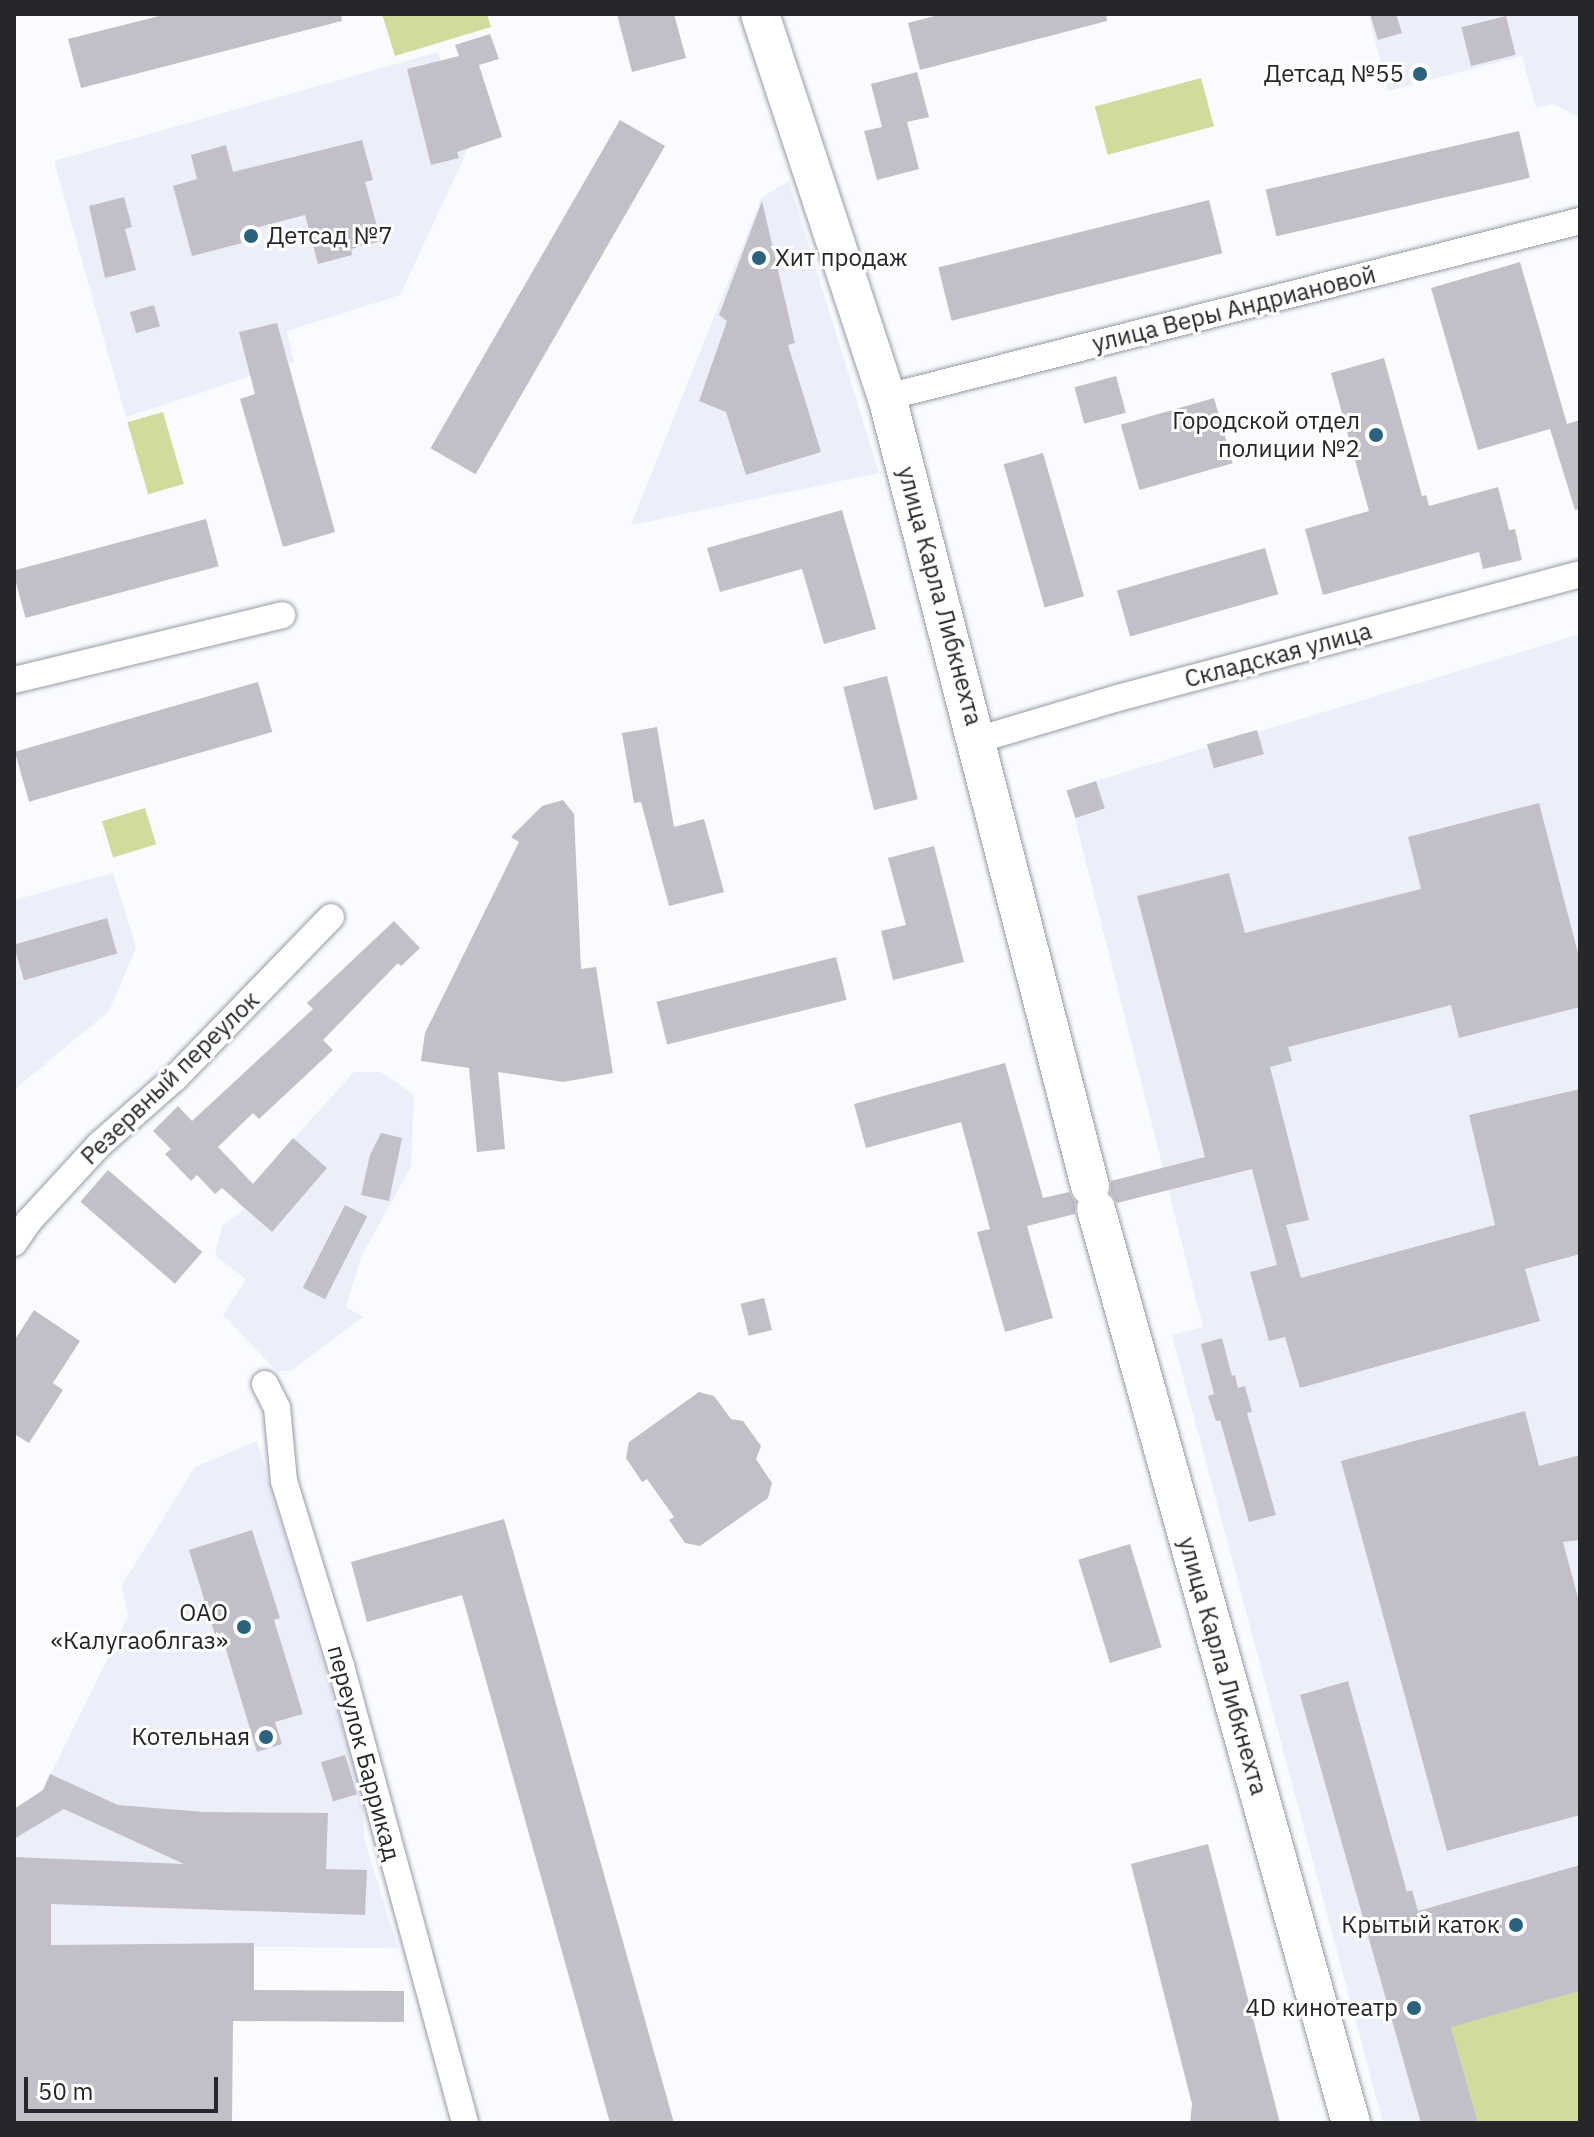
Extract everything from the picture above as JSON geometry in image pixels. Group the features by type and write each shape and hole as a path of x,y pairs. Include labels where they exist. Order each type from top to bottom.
{"main road":[{"name":"улица Карла Либкнехта","path":"760,14 887,397 1093,1198 1351,2123"}],"street":[{"name":"улица Веры Андриановой","path":"887,397 1580,221"},
{"name":"Складская улица","path":"977,740 1118,698 1580,574"},
{"path":"14,680 282,615"},
{"name":"Резервный переулок","path":"14,1243 29,1221 99,1145 175,1078 331,917"},
{"name":"переулок Баррикад","path":"265,1384 277,1408 284,1481 341,1666 465,2123"}],"shaded area":[{"name":"Детсад №55","path":"1368,14 1580,14 1580,118 1554,104 1536,108 1522,56 1388,91"},
{"name":"Детсад №7","path":"438,52 469,147 400,295 287,331 294,362 126,417 54,161"},
{"path":"789,181 879,473 631,525 762,197"},
{"path":"1580,634 1580,2123 1383,2123 1172,1335 1203,1327 1075,819 1105,809 1096,781"},
{"path":"113,873 136,948 109,1011 14,1090 14,900"},
{"path":"354,1072 381,1072 414,1095 411,1167 361,1257 346,1307 363,1317 291,1371 277,1371 223,1315 246,1279 215,1255 222,1226 244,1209 237,1202"},
{"path":"257,1441 363,1796 364,1839 398,1948 158,1946 14,2123 14,1809 43,1790 128,1617 122,1585 195,1467"}],"green space":[{"path":"382,14 487,14 491,27 395,56"},
{"path":"1201,78 1214,126 1108,155 1095,106"},
{"path":"163,412 184,484 148,494 127,422"},
{"path":"145,808 156,844 113,857 102,821"},
{"path":"1440,1988 1479,2019 1580,1991 1580,2123 1478,2123"}],"building":[{"path":"167,14 341,14 342,21 81,88 68,39"},
{"path":"617,14 674,14 686,58 632,72"},
{"path":"942,14 1106,14 1107,21 920,70 908,23"},
{"path":"1370,14 1396,14 1402,33 1378,40"},
{"path":"1506,16 1516,55 1471,66 1461,27"},
{"path":"490,34 499,59 479,65 502,137 457,152 459,158 431,165 407,69 459,56 455,45"},
{"path":"917,72 929,117 907,122 919,169 877,180 864,131 882,127 871,84"},
{"path":"620,120 665,146 476,474 430,448"},
{"path":"1519,131 1530,178 1276,236 1266,189"},
{"path":"362,140 373,180 365,182 381,241 351,249 352,255 318,264 305,215 247,230 250,241 192,256 173,186 197,179 191,155 226,145 233,172"},
{"path":"124,197 132,227 125,229 136,270 105,278 89,206"},
{"path":"1209,200 1222,253 952,321 938,267"},
{"path":"762,201 795,343 788,345 821,452 746,475 726,412 699,401 727,321 719,315"},
{"path":"1520,262 1567,424 1580,420 1580,509 1575,510 1550,429 1478,450 1431,288"},
{"path":"154,305 160,326 136,333 130,312"},
{"path":"277,323 335,532 283,547 240,399 255,394 239,332"},
{"path":"1384,358 1422,496 1426,495 1429,506 1498,487 1509,530 1515,529 1522,560 1483,569 1479,552 1323,595 1305,529 1369,511 1331,373"},
{"path":"1116,376 1126,413 1084,424 1074,387"},
{"path":"1214,398 1233,463 1140,490 1121,425"},
{"path":"1043,453 1084,596 1045,608 1004,464"},
{"path":"842,510 876,629 824,644 802,569 720,592 707,548"},
{"path":"206,519 219,566 25,618 14,570"},
{"path":"1265,548 1278,594 1130,637 1117,590"},
{"path":"887,676 918,799 874,810 843,687"},
{"path":"258,682 272,732 29,802 15,752"},
{"path":"657,727 674,827 704,819 724,892 669,906 641,802 634,803 622,733"},
{"path":"1257,730 1264,754 1214,768 1207,744"},
{"path":"1096,781 1105,809 1075,818 1067,791"},
{"path":"563,800 574,814 581,969 596,967 613,1073 563,1082 498,1072 505,1149 477,1152 469,1068 421,1061 425,1033 519,842 511,837 542,806"},
{"path":"1539,803 1580,961 1580,1007 1459,1038 1451,1005 1288,1047 1292,1061 1270,1067 1309,1220 1286,1225 1301,1278 1495,1225 1469,1115 1580,1089 1580,1254 1525,1269 1540,1321 1300,1388 1285,1337 1269,1341 1250,1272 1277,1265 1252,1169 1117,1203 1111,1193 1111,1181 1205,1157 1137,896 1229,873 1245,933 1421,889 1408,837"},
{"path":"934,846 964,962 893,980 881,931 906,925 888,858"},
{"path":"107,918 117,954 24,980 14,945"},
{"path":"394,921 420,948 401,966 398,963 323,1040 333,1050 259,1119 253,1113 218,1147 253,1184 293,1138 327,1168 272,1232 222,1188 215,1194 197,1175 191,1181 165,1154 171,1149 153,1131 178,1106 192,1121 313,1009 307,1003"},
{"path":"836,957 847,1000 667,1044 656,1002"},
{"path":"1005,1063 1043,1198 1069,1192 1075,1202 1075,1214 1027,1226 1053,1318 1005,1332 977,1232 990,1229 961,1122 866,1148 854,1104"},
{"path":"381,1133 402,1138 389,1201 361,1195 370,1155"},
{"path":"108,1170 202,1252 175,1284 80,1202"},
{"path":"345,1205 367,1216 325,1299 303,1288"},
{"path":"764,1298 772,1330 749,1336 741,1304"},
{"path":"34,1310 80,1341 53,1383 63,1390 29,1443 14,1434 14,1341"},
{"path":"1222,1338 1232,1376 1235,1375 1238,1388 1245,1386 1252,1412 1247,1413 1276,1515 1249,1522 1220,1420 1216,1421 1208,1396 1214,1394 1201,1344"},
{"path":"699,1392 714,1396 731,1419 743,1421 761,1446 756,1459 772,1483 768,1498 700,1546 685,1543 669,1520 674,1517 647,1479 642,1482 626,1458 629,1442"},
{"path":"1525,1411 1539,1466 1580,1455 1580,1540 1563,1542 1580,1605 1580,1815 1447,1851 1341,1461"},
{"path":"504,1519 674,2123 610,2123 462,1595 367,1622 351,1562"},
{"name":"ОАО «Калугаоблгаз»","path":"252,1530 280,1618 274,1620 303,1714 275,1722 282,1744 257,1752 221,1633 215,1635 189,1550"},
{"path":"1130,1544 1162,1647 1110,1663 1078,1560"},
{"path":"1348,1681 1407,1892 1412,1890 1418,1911 1580,1865 1580,1991 1451,2027 1478,2123 1421,2123 1300,1695"},
{"path":"345,1755 357,1794 333,1802 321,1762"},
{"path":"50,1774 118,1805 204,1812 328,1813 326,1869 367,1870 365,1915 51,1904 51,1945 254,1943 254,1990 404,1991 404,2022 233,2021 232,2123 14,2123 14,1857 184,1864 64,1809 14,1839 14,1809 43,1790"},
{"path":"1208,1844 1280,2123 1190,2123 1192,2104 1131,1864"}],"place":[{"name":"Детсад №55","path":"1420,74"},
{"name":"Детсад №7","path":"251,236"},
{"name":"Хит продаж","path":"759,258"},
{"name":"Городской отдел полиции №2","path":"1376,435"},
{"name":"ОАО «Калугаоблгаз»","path":"244,1627"},
{"name":"Котельная","path":"266,1737"},
{"name":"Крытый каток","path":"1516,1925"},
{"name":"4D кинотеатр","path":"1414,2008"}]}
